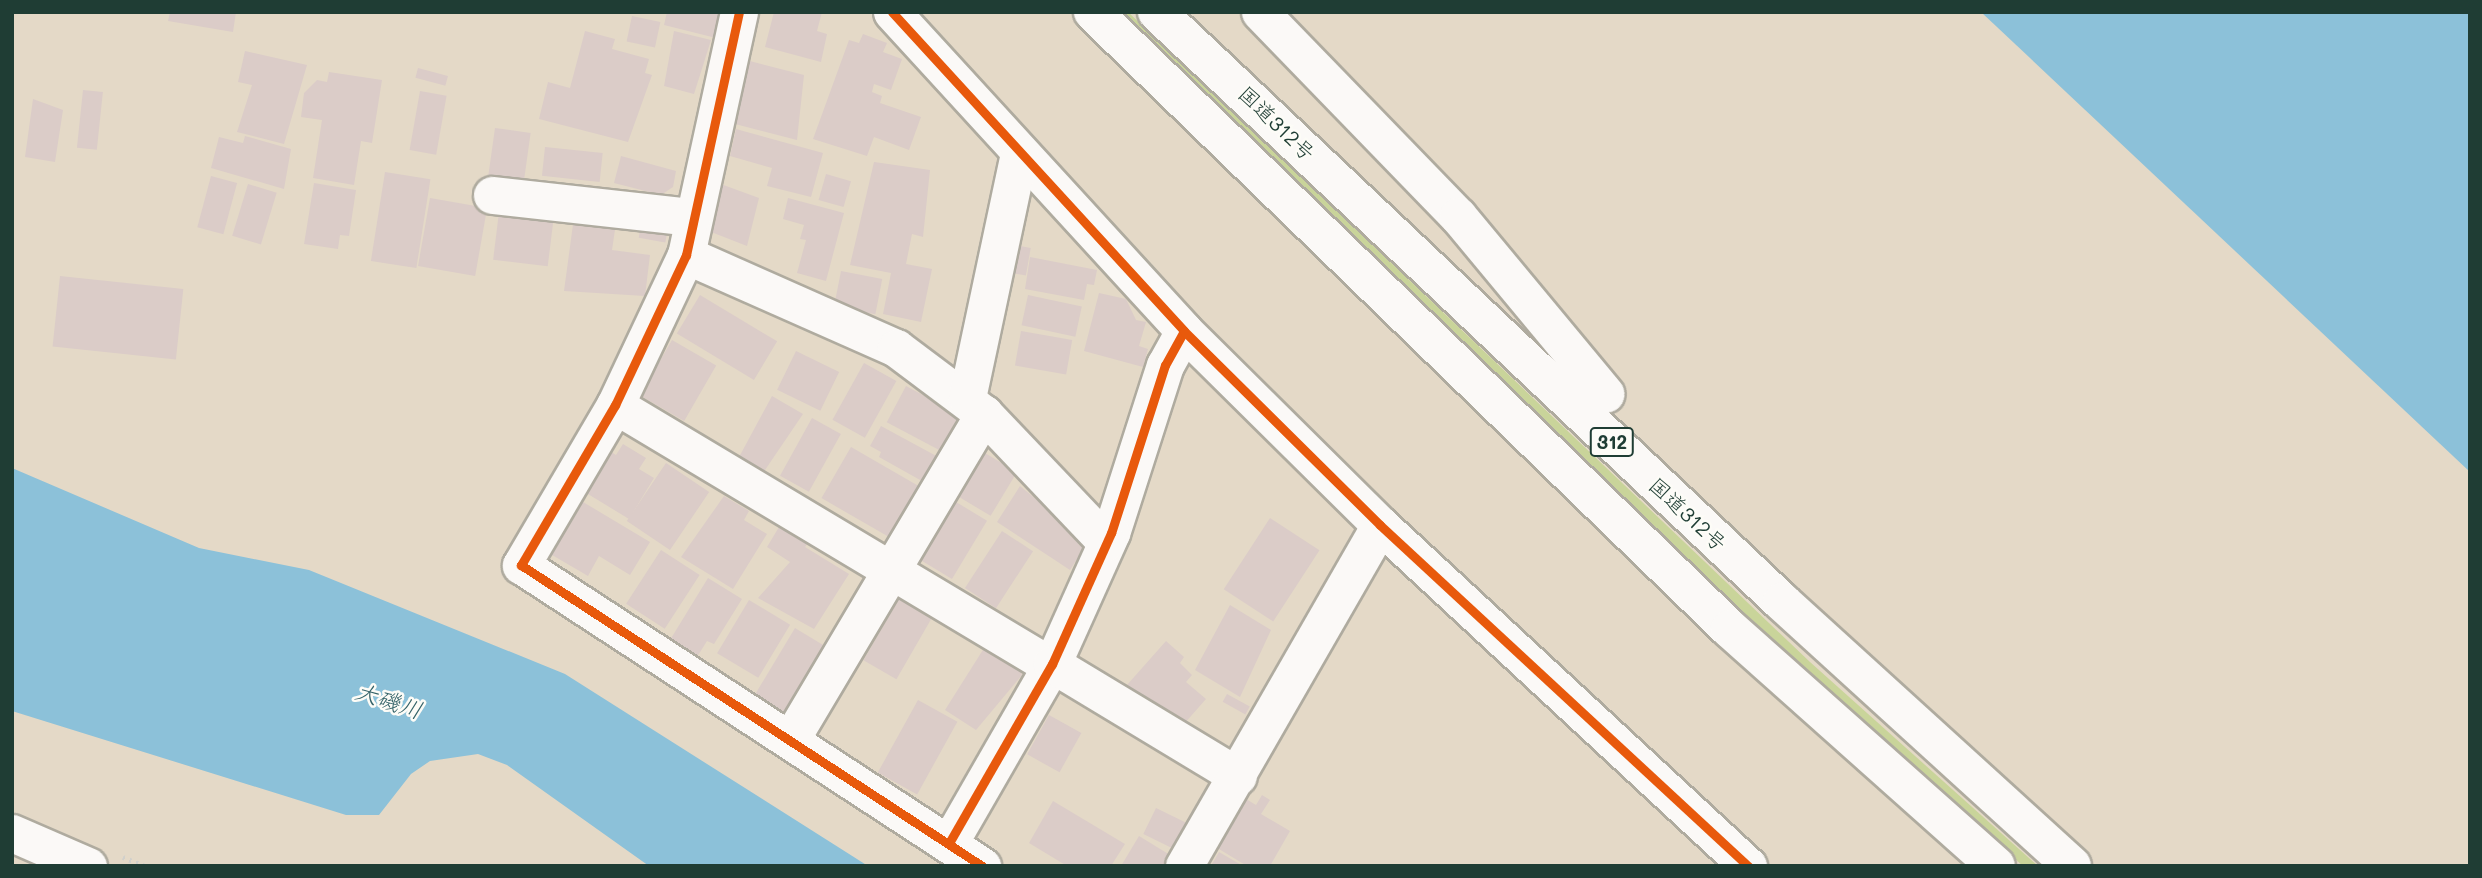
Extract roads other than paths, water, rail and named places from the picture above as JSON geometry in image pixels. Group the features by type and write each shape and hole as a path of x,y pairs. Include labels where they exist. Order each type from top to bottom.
{"highway":[{"name":"312","path":"1093,12 1730,629 1996,866"},
{"name":"国道312号","path":"1157,12 1782,602 2072,866"}],"street":[{"path":"739,12 685,255 615,405 521,565 792,737 982,866"},
{"path":"892,12 1184,331 1380,525 1748,866"},
{"path":"1260,12 1458,216 1606,394"},
{"path":"792,737 892,572 975,406 1019,153"},
{"path":"492,195 692,217"},
{"path":"685,255 896,348 975,406 1107,542"},
{"path":"949,843 1051,665 1107,542 1165,365 1184,331"},
{"path":"615,405 1238,776"},
{"path":"1184,866 1380,525"},
{"path":"12,833 88,866"}],"water":[{"path":"1981,12 2470,12 2470,472"},
{"name":"大磯川","path":"12,468 199,548 309,570 565,674 868,866 649,866 507,765 478,754 430,761 411,774 379,815 346,815 12,711"}]}
